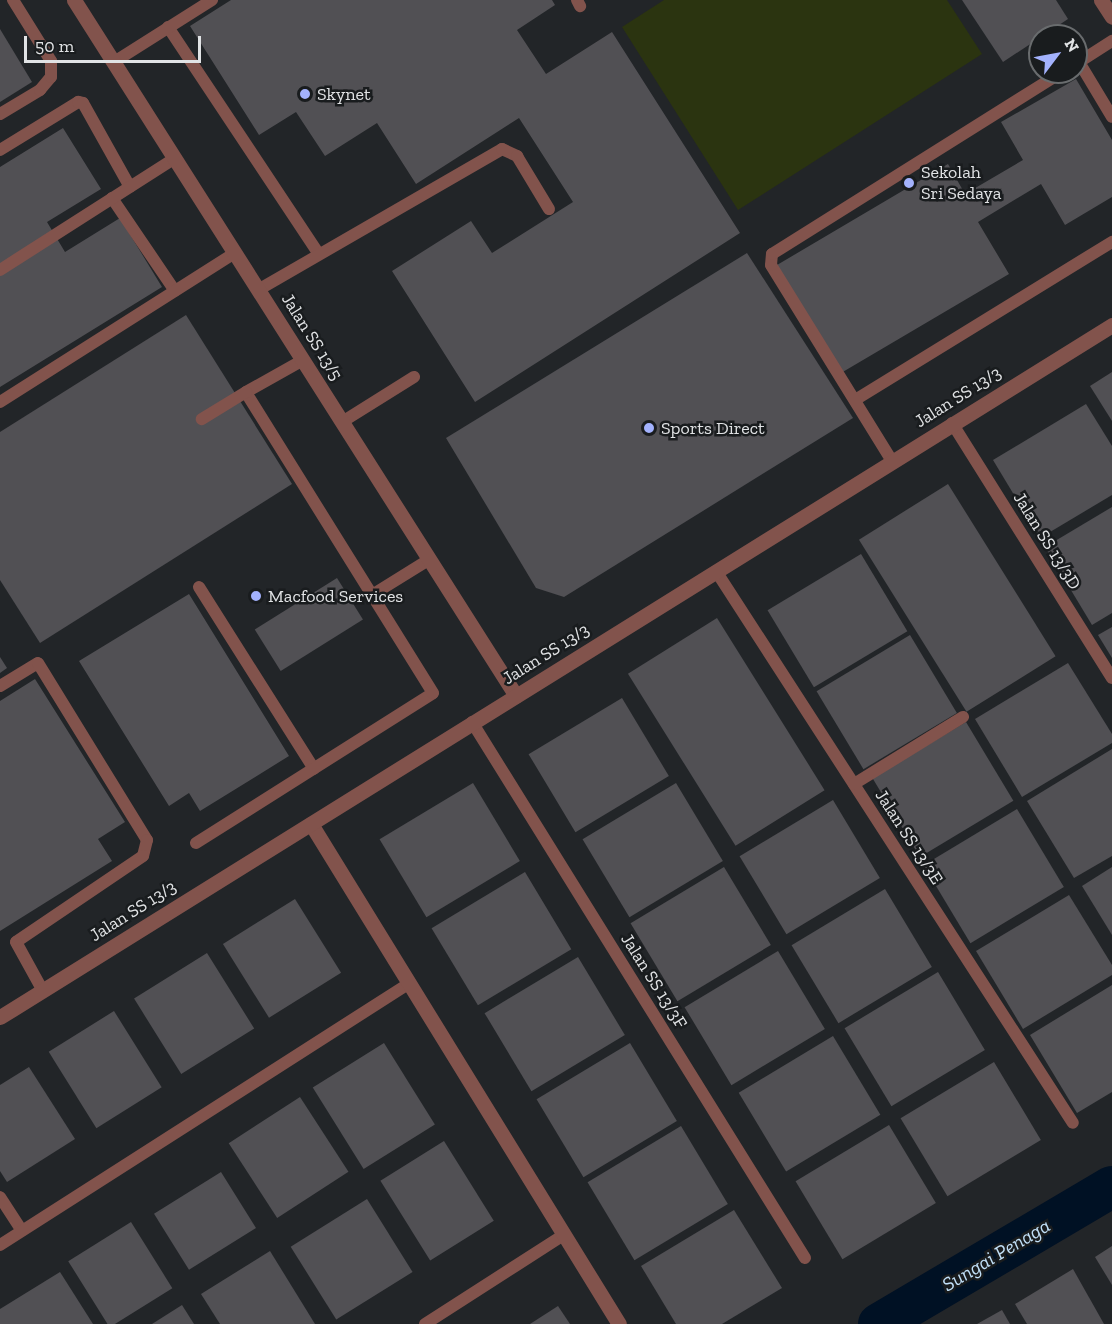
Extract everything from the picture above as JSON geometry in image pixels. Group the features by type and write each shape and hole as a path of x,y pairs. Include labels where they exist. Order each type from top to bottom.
{"street":[{"name":"Jalan SS 13/5","path":"74,0 516,696"},
{"name":"Jalan SS 13/3","path":"0,1017 1112,325"},
{"path":"311,824 619,1324"}],"lane":[{"path":"0,114 40,90 51,77 51,61 13,0"},
{"path":"114,62 212,0"},
{"path":"168,27 318,253"},
{"path":"1088,56 1112,41"},
{"path":"1088,80 1112,117"},
{"path":"892,461 771,265 772,254 1043,84"},
{"path":"0,150 78,102 83,104 130,187"},
{"path":"258,290 318,253 502,149 517,156 549,209"},
{"path":"0,270 175,158"},
{"path":"112,198 175,291"},
{"path":"855,400 1112,242"},
{"path":"0,402 235,253"},
{"path":"202,419 303,360"},
{"path":"342,422 414,377"},
{"path":"196,843 433,693 246,392"},
{"name":"Jalan SS 13/3D","path":"952,423 1112,678"},
{"path":"372,595 430,559"},
{"name":"Jalan SS 13/3E","path":"716,571 1073,1123"},
{"path":"199,587 314,769"},
{"path":"0,686 38,663 147,840 143,856 16,942 42,991"},
{"path":"854,784 963,717"},
{"name":"Jalan SS 13/3F","path":"472,722 806,1258"},
{"path":"0,1245 408,984"},
{"path":"2,1203 21,1231"},
{"path":"424,1324 565,1234"}],"green space":[{"path":"664,0 947,0 982,54 738,210 622,27"}],"building":[{"path":"231,0 552,0 555,5 517,30 546,74 612,32 740,233 475,402 392,271 471,221 492,253 573,202 519,118 416,184 377,123 325,156 296,112 259,135 190,26"},
{"path":"962,0 1056,0 1068,19 1060,24 1028,24 1028,45 1003,62"},
{"path":"0,29 32,82 0,102"},
{"path":"1067,84 1079,84 1112,140 1112,197 1065,225 1041,184 978,222 1009,274 841,373 777,265 948,164 965,194 1023,160 1001,122"},
{"path":"63,128 101,189 47,222 65,252 120,218 162,287 0,387 0,167"},
{"name":"Sports Direct","path":"747,253 853,418 564,597 536,588 446,438"},
{"path":"186,315 292,484 40,643 0,580 0,432"},
{"path":"1112,372 1112,421 1090,386"},
{"path":"1086,404 1112,446 1112,495 1040,538 993,460"},
{"path":"948,484 1056,656 967,712 859,540"},
{"path":"1112,507 1112,613 1092,625 1045,547"},
{"path":"861,554 907,631 814,687 768,610"},
{"path":"337,578 363,620 281,671 255,629"},
{"path":"189,594 289,756 200,811 189,793 169,806 79,661"},
{"path":"717,618 825,790 736,846 628,674"},
{"path":"1112,627 1112,658 1098,635"},
{"path":"910,635 957,713 863,769 817,691"},
{"path":"0,657 7,668 0,673"},
{"path":"1068,663 1112,734 1112,743 1022,797 975,719"},
{"path":"35,679 125,822 98,839 112,861 0,931 0,701"},
{"path":"622,698 669,776 575,832 529,754"},
{"path":"966,722 1013,801 920,857 873,778"},
{"path":"1112,749 1112,856 1074,878 1027,801"},
{"path":"473,783 520,861 426,917 380,839"},
{"path":"676,783 723,861 629,917 583,839"},
{"path":"833,800 880,878 786,934 740,856"},
{"path":"1017,809 1064,887 970,943 924,865"},
{"path":"724,867 771,945 677,1001 631,923"},
{"path":"1112,867 1112,935 1082,886"},
{"path":"525,872 571,949 478,1005 432,928"},
{"path":"885,889 932,967 838,1023 792,945"},
{"path":"1069,895 1112,965 1112,975 1023,1029 976,951"},
{"path":"295,899 341,973 269,1018 223,944"},
{"path":"778,951 825,1029 731,1085 685,1007"},
{"path":"207,953 254,1028 181,1074 134,999"},
{"path":"578,957 625,1035 531,1091 485,1013"},
{"path":"938,972 985,1050 891,1106 845,1028"},
{"path":"1112,985 1112,1092 1077,1113 1030,1035"},
{"path":"114,1011 162,1087 96,1128 49,1052"},
{"path":"833,1036 880,1115 786,1172 739,1093"},
{"path":"384,1043 435,1124 364,1169 313,1088"},
{"path":"630,1043 677,1121 583,1177 537,1099"},
{"path":"994,1062 1041,1140 947,1196 901,1118"},
{"path":"29,1067 75,1139 7,1182 0,1171 0,1085"},
{"path":"300,1097 348,1172 277,1218 229,1143"},
{"path":"889,1125 936,1203 842,1259 796,1181"},
{"path":"681,1126 728,1204 634,1260 588,1182"},
{"path":"444,1141 494,1221 430,1260 380,1181"},
{"path":"221,1172 256,1228 189,1270 154,1214"},
{"path":"367,1199 413,1272 336,1320 291,1247"},
{"path":"734,1210 782,1288 722,1324 676,1324 641,1266"},
{"path":"131,1222 172,1288 115,1324 107,1324 68,1261"},
{"path":"1112,1246 1112,1285 1095,1257"},
{"path":"270,1251 315,1324 220,1324 201,1294"},
{"path":"1073,1269 1104,1324 1027,1324 1015,1304"},
{"path":"60,1272 93,1324 0,1324 0,1309"},
{"path":"182,1305 194,1324 152,1324"},
{"path":"558,1306 570,1324 530,1324"},
{"path":"1002,1310 1010,1324 977,1324"}],"waterway":[{"name":"Sungai Penaga","path":"879,1324 1112,1187"}],"place":[{"name":"Skynet","path":"305,94"},
{"name":"Sekolah Sri Sedaya","path":"909,183"},
{"name":"Sports Direct","path":"649,428"},
{"name":"Macfood Services","path":"256,596"}]}
